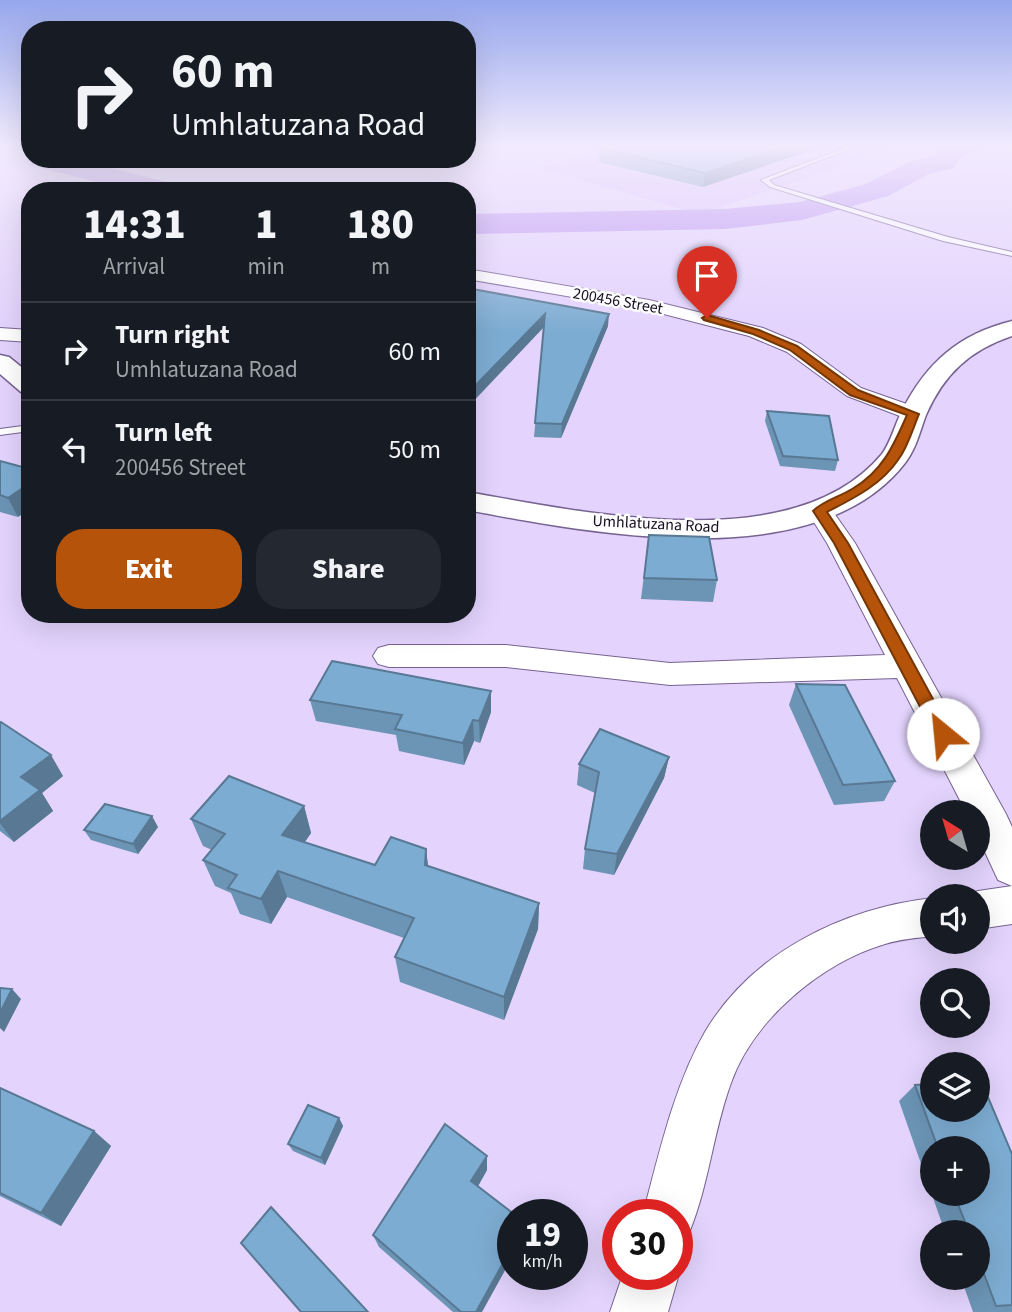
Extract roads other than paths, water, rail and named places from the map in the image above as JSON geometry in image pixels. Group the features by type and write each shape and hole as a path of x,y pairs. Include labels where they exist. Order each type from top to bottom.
{"street":[{"name":"200456 Street","path":"476,276 649,305 756,332 794,348 854,392 913,414"},
{"name":"Umhlatuzana Road","path":"476,502 611,524 698,529 768,524 820,511 859,491 894,457 926,384 957,351 1012,328"},
{"path":"0,334 21,335"},
{"path":"0,362 21,380"},
{"path":"820,511 841,543 992,825 1012,868"},
{"path":"389,656 496,655 670,674 906,666"},
{"path":"990,908 1012,905"},
{"path":"674,1199 709,1075 735,1025 758,999 778,982 839,943 887,924 920,919"},
{"path":"639,1312 646,1290"}],"lane":[{"path":"843,208 1012,254"},
{"path":"0,432 21,429"}],"waterway":[{"path":"476,224 725,219 812,208"}]}
